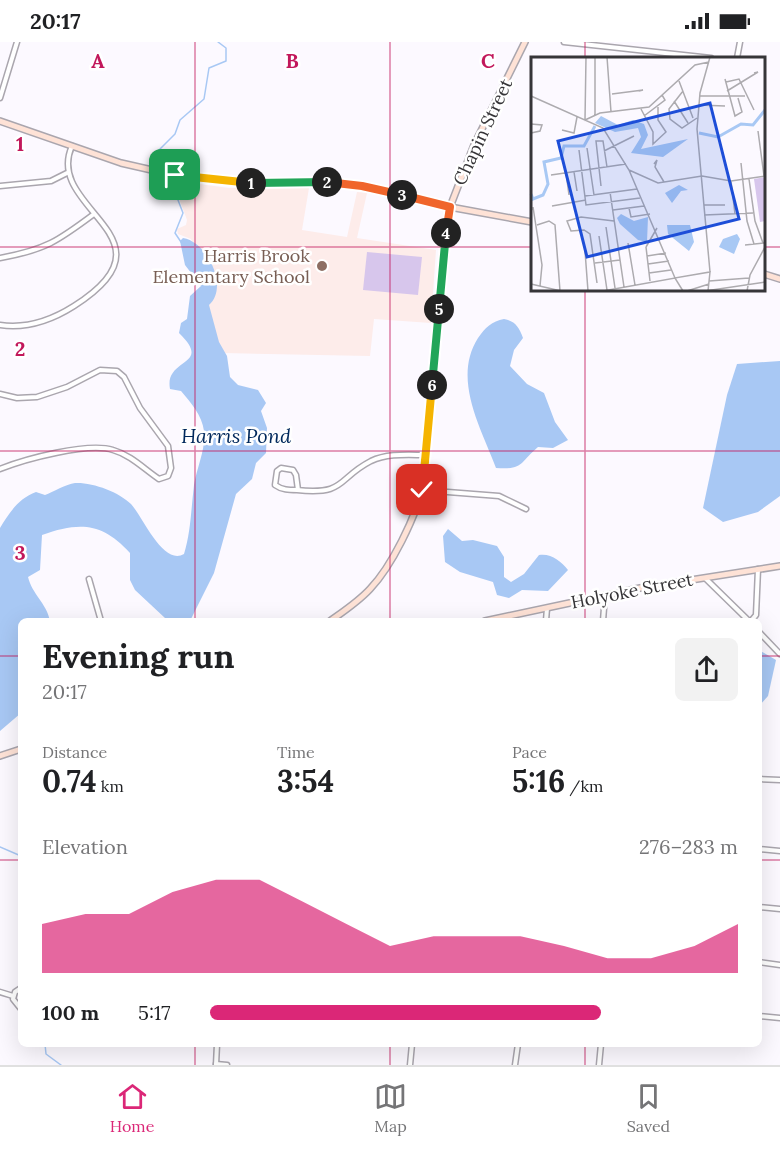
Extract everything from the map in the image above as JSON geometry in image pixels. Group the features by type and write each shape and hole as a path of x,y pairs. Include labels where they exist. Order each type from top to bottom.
{"main road":[{"name":"Chapin Street","path":"334,618 357,602 380,576 416,511 422,490 426,455 450,207 474,144 525,42"},
{"path":"0,121 121,163 165,173 248,183 344,183 450,207 531,222"},
{"path":"765,274 780,279"},
{"name":"Holyoke Street","path":"501,618 605,595 780,566"},
{"path":"0,756 18,750"}],"street":[{"path":"0,98 18,42"},
{"path":"564,42 702,57"},
{"path":"737,57 740,42"},
{"path":"0,325 15,326 49,320 78,304 104,281 115,260 116,246 113,236 72,185 67,172 72,146"},
{"path":"0,186 51,181 67,172"},
{"path":"0,258 36,251 51,245 94,214"},
{"path":"0,394 17,398 37,397 67,387 102,369 117,371 124,377 140,408 168,446 171,468 167,477 159,479 121,453 97,448 16,463 0,469"},
{"path":"297,490 296,475 293,470 281,468 277,471 276,485 281,489 316,492 332,490 370,462 382,458 426,455"},
{"path":"422,490 499,496 526,509"},
{"path":"753,618 756,615 758,569"},
{"path":"705,578 747,618"},
{"path":"89,579 99,618"},
{"path":"603,618 605,595"},
{"path":"546,618 548,608"},
{"path":"762,635 780,654"},
{"path":"762,779 780,780"},
{"path":"762,849 780,851"},
{"path":"762,907 780,909"},
{"path":"762,963 780,965"},
{"path":"13,996 18,991"},
{"path":"0,993 13,996"},
{"path":"13,996 15,1005 18,1007"},
{"path":"762,1016 780,1018"},
{"path":"218,1047 216,1064 227,1065"},
{"path":"410,1065 412,1047"},
{"path":"515,1065 518,1047"},
{"path":"599,1065 601,1047"}],"shaded area":[{"name":"Harris Brook Elementary School","path":"177,181 229,188 309,188 302,230 347,237 357,192 367,193 357,238 436,250 431,323 374,319 370,356 223,353 205,310 214,298 191,239 178,234 177,229 186,225 187,220 177,193"},
{"path":"367,252 422,257 418,295 363,290"}],"water":[{"name":"Harris Pond","path":"183,238 192,241 207,256 213,267 217,288 215,297 209,305 219,342 227,356 230,377 238,385 258,390 266,403 261,411 267,428 266,453 256,463 252,479 236,494 214,573 192,618 165,618 135,590 130,580 130,553 110,535 100,530 79,527 42,535 40,570 28,577 49,618 18,618 18,716 0,731 0,528 20,502 36,492 45,495 75,483 97,486 120,496 131,504 161,547 176,556 184,554 194,485 203,451 204,431 198,414 181,391 170,389 170,379 174,372 190,357 192,352 179,333 181,323 187,319 190,296 201,286 185,265 180,241"},
{"path":"504,319 516,325 523,338 514,350 510,366 527,384 544,393 555,422 568,440 553,448 538,447 520,464 512,468 496,468 472,403 468,387 468,370 471,354 478,338 489,326"},
{"path":"780,361 780,496 758,512 723,522 703,508 727,395 737,364"},
{"path":"448,529 462,541 473,540 497,546 504,557 504,577 511,582 524,574 539,555 555,558 568,570 548,591 522,590 509,598 497,595 493,582 460,572 445,562 443,536"},
{"path":"762,652 776,660 768,696 762,703"}],"waterway":[{"path":"174,168 159,150 175,134 180,120 204,99 209,68 226,61 226,48 218,42"},
{"path":"171,182 183,213 175,233 181,242"},
{"path":"0,847 18,855"},
{"path":"45,1047 46,1054 61,1065"}],"place":[{"name":"Harris Brook Elementary School","path":"322,266"}],"route":[{"path":"175,175 248,183 344,183 450,207 422,490"}]}
